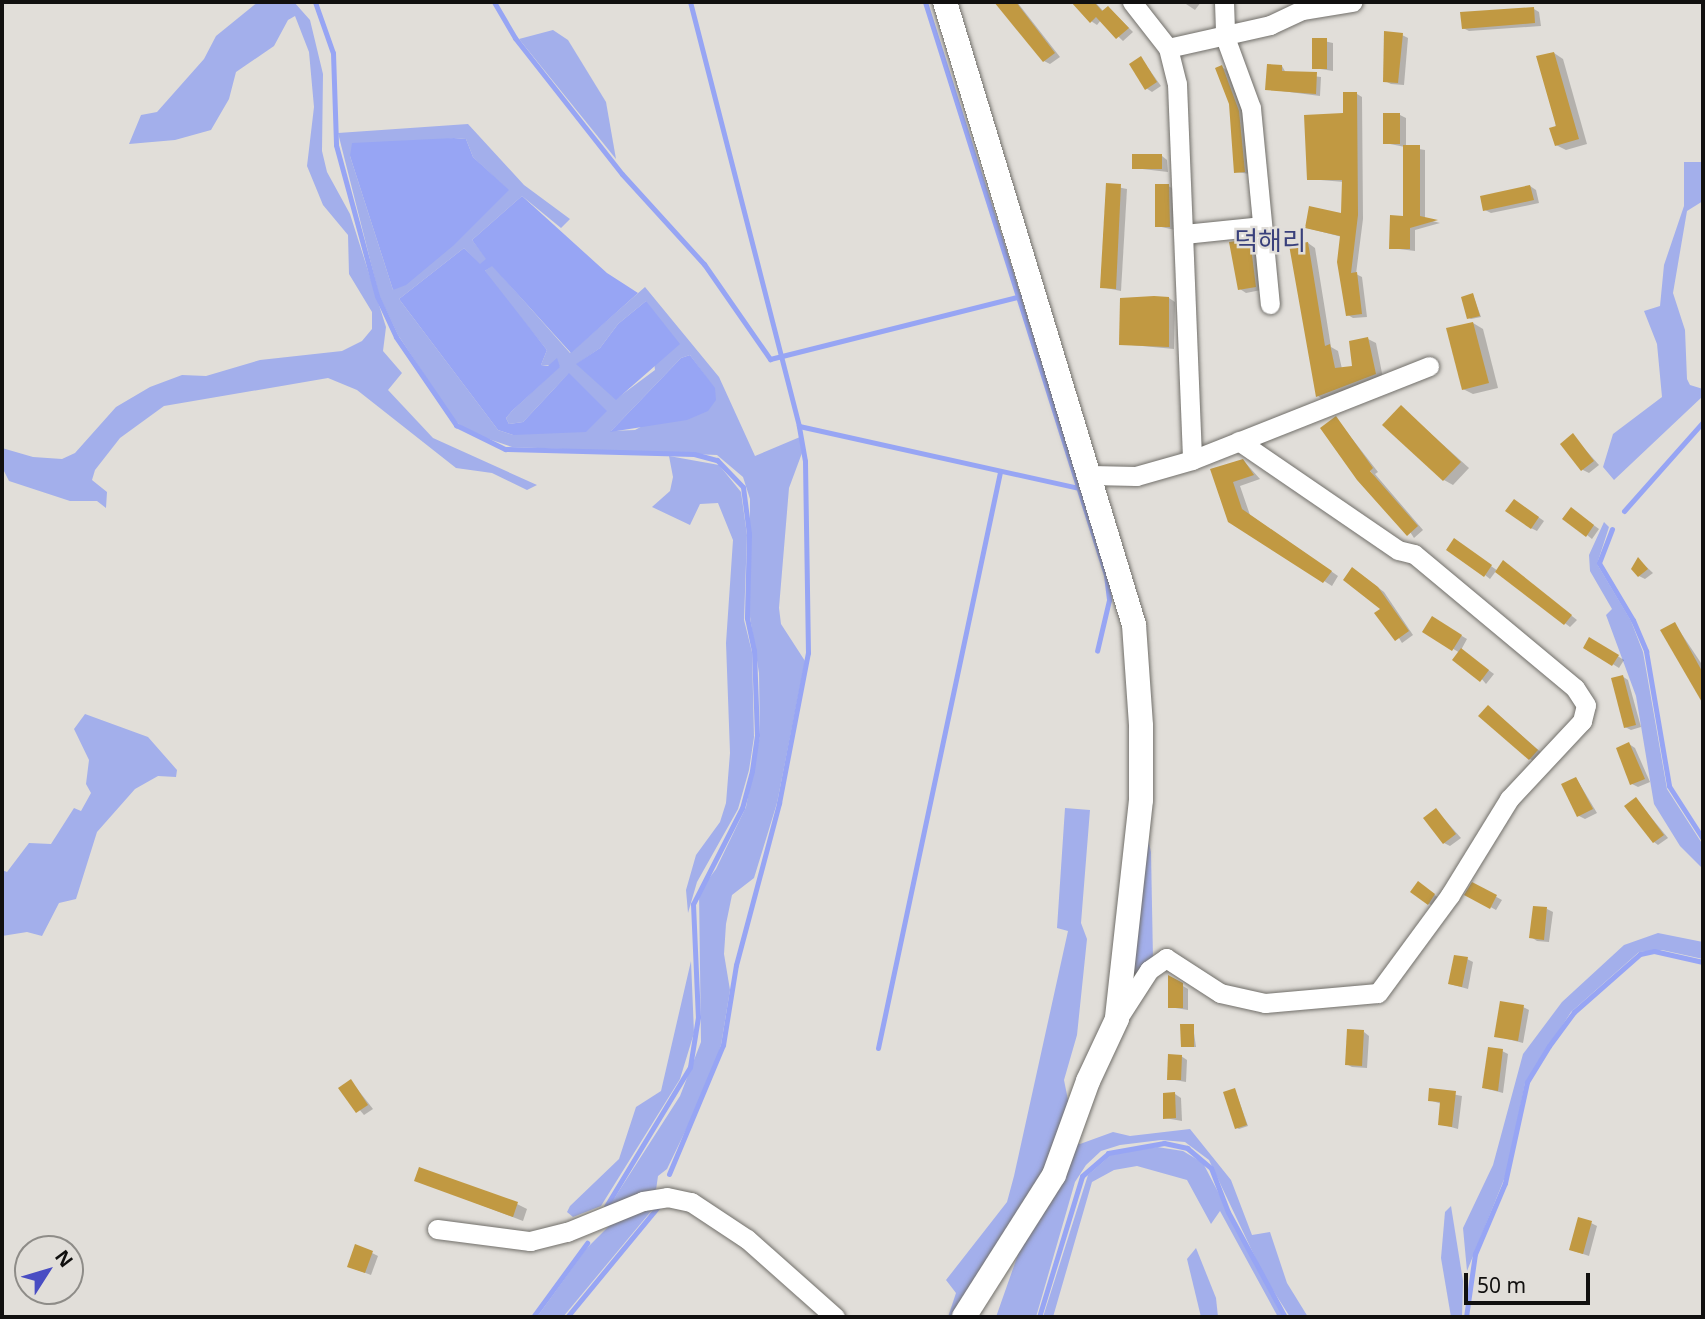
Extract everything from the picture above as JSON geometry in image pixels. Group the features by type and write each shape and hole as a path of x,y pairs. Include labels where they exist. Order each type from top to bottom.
{"street":[{"path":"945,2 1091,475 1139,649 1141,800 1117,1019"},
{"path":"1132,2 1168,48 1177,84 1192,460"},
{"path":"1224,2 1224,37 1251,108 1270,304"},
{"path":"1168,48 1270,25 1302,10 1352,2"},
{"path":"1184,234 1261,226"},
{"path":"1091,475 1136,476 1192,460 1429,366"},
{"path":"964,1317 1054,1175 1088,1081 1117,1019 1149,970 1166,958 1220,993 1265,1003 1378,993 1450,895 1509,799 1545,755 1582,721 1586,705 1575,688 1414,554 1378,537 1239,441"},
{"path":"437,1229 530,1241 567,1232 643,1201 679,1200 712,1212 835,1317"}],"shaded area":[{"path":"258,2 294,2 310,20 323,74 322,151 327,172 350,214 386,327 383,351 402,373 388,390 433,438 537,485 527,490 492,473 456,468 357,390 328,378 164,406 120,438 95,470 92,480 107,492 106,508 97,501 70,501 9,481 2,467 2,448 33,457 62,459 75,453 116,407 150,387 182,375 206,376 260,360 342,351 362,341 372,329 372,312 349,274 348,235 323,205 307,166 314,107 309,52 295,16 288,20 274,46 236,72 229,99 211,130 175,140 129,144 141,115 157,112 204,59 216,36"},
{"path":"553,30 568,40 606,102 616,159 519,39"},
{"path":"468,124 524,185 570,219 561,228 522,196 472,240 487,259 480,265 464,248 399,299 498,430 513,435 569,373 523,422 509,424 506,418 512,411 560,366 541,365 547,350 484,272 492,265 570,353 645,287 719,377 755,456 800,437 802,453 789,488 779,608 781,624 805,661 777,803 754,878 732,895 724,954 730,990 721,1045 709,1082 667,1169 658,1176 656,1190 608,1208 680,1096 701,1042 699,892 716,869 746,807 760,735 759,673 750,617 750,499 743,477 717,455 512,447 471,433 455,421 398,335 379,295 338,133","holes":["454,138 466,139 473,157 508,190 393,290 350,156","646,301 655,370 616,399 577,364 600,348 618,324","690,355 714,388 635,430 611,431 681,358"]},
{"path":"466,139 473,157 509,190 454,245 406,285 393,290 350,156 352,143"},
{"path":"1684,162 1703,162 1703,201 1687,211 1673,293 1685,330 1687,379 1690,385 1703,389 1703,396 1614,480 1603,467 1613,434 1662,397 1657,344 1644,311 1660,306 1664,265 1684,206"},
{"path":"522,196 607,273 638,293 571,353 492,266 485,271 547,350 541,365 548,366 557,358 560,367 512,411 506,418 509,424 523,422 569,373 607,411 586,432 513,435 498,430 399,299 464,248 480,264 486,259 472,240"},
{"path":"646,301 680,344 616,400 576,364 600,348 618,324"},
{"path":"690,355 715,388 716,400 708,411 687,420 610,432 681,358"},
{"path":"669,456 719,465 741,492 747,535 744,620 752,652 754,737 749,770 738,809 697,882 688,913 686,890 696,855 720,822 726,803 730,753 726,643 733,540 718,503 700,504 690,525 652,507 670,491 673,477"},
{"path":"1604,522 1609,527 1597,564 1631,621 1643,652 1667,789 1703,845 1703,869 1680,846 1654,804 1636,696 1606,615 1612,609 1590,571 1589,555"},
{"path":"85,714 148,737 177,770 176,777 158,776 135,789 97,832 76,899 59,903 42,936 27,932 2,936 2,870 7,872 29,843 51,844 74,808 81,811 91,793 86,784 89,760 74,729"},
{"path":"1065,808 1090,810 1081,923 1087,939 1077,1035 1064,1080 1069,1105 1037,1188 958,1317 948,1317 956,1293 946,1280 1007,1202 1014,1176 1068,931 1057,928"},
{"path":"1143,818 1151,852 1153,960 1122,1007"},
{"path":"1658,933 1703,942 1703,959 1662,950 1639,952 1571,1012 1525,1083 1507,1172 1467,1271 1463,1228 1493,1165 1523,1054 1562,1002 1624,945"},
{"path":"691,961 694,1033 680,1079 601,1206 573,1217 567,1212 570,1206 619,1159 636,1107 661,1091"},
{"path":"1190,1129 1231,1180 1252,1235 1270,1232 1287,1283 1308,1317 1290,1317 1264,1276 1209,1160 1185,1142 1161,1140 1120,1145 1101,1151 1086,1165 1075,1182 1036,1317 996,1317 1028,1226 1070,1142 1080,1144 1113,1132 1130,1136"},
{"path":"1157,1147 1183,1151 1203,1163 1283,1317 1278,1317 1220,1211 1211,1224 1187,1180 1137,1166 1114,1170 1092,1182 1053,1317 1043,1317 1088,1175 1112,1154"},
{"path":"657,1204 563,1317 537,1317 586,1249 615,1220"},
{"path":"1451,1206 1463,1281 1462,1317 1451,1317 1441,1258 1445,1212"},
{"path":"1196,1248 1216,1298 1218,1317 1201,1317 1187,1259"}],"building":[{"path":"994,2 1016,2 1055,53 1043,62"},
{"path":"1071,2 1094,2 1102,11 1108,6 1129,28 1116,39 1096,17 1090,23"},
{"path":"1534,7 1535,23 1462,29 1460,12"},
{"path":"1384,31 1403,33 1398,83 1383,82"},
{"path":"1312,38 1327,38 1327,69 1312,69"},
{"path":"1554,52 1579,139 1555,146 1549,128 1556,126 1536,56"},
{"path":"1141,56 1157,82 1145,90 1129,64"},
{"path":"1267,64 1282,65 1282,71 1317,72 1316,94 1265,90"},
{"path":"1222,65 1239,111 1245,172 1234,173 1229,104 1215,68"},
{"path":"1343,92 1357,92 1358,215 1351,273 1357,272 1362,314 1346,316 1337,262 1340,236 1305,228 1309,206 1341,213 1342,180 1307,180 1304,115 1343,113"},
{"path":"1383,113 1400,113 1400,144 1383,144"},
{"path":"1403,145 1420,145 1420,216 1438,220 1410,228 1410,249 1389,249 1390,215 1403,216"},
{"path":"1132,154 1162,154 1162,169 1132,169"},
{"path":"1106,183 1121,184 1116,289 1100,288"},
{"path":"1155,184 1169,184 1170,227 1155,227"},
{"path":"1530,185 1534,200 1483,211 1480,196"},
{"path":"1250,239 1256,287 1238,290 1229,242"},
{"path":"1308,242 1325,346 1330,344 1335,368 1352,366 1349,341 1368,337 1376,374 1316,397 1289,245"},
{"path":"1473,293 1480,316 1467,319 1461,297"},
{"path":"1169,297 1169,347 1119,345 1120,298"},
{"path":"1473,322 1489,383 1462,390 1446,328"},
{"path":"1401,405 1461,462 1443,481 1382,425"},
{"path":"1336,416 1373,468 1370,471 1418,526 1407,536 1357,480 1320,428"},
{"path":"1573,433 1594,461 1581,471 1560,444"},
{"path":"1243,459 1254,475 1233,482 1242,509 1332,571 1323,583 1228,522 1210,469"},
{"path":"1514,499 1539,517 1531,529 1505,511"},
{"path":"1571,507 1594,525 1586,537 1562,519"},
{"path":"1454,538 1492,565 1484,577 1446,550"},
{"path":"1638,557 1648,569 1638,577 1631,569"},
{"path":"1503,560 1572,615 1564,625 1495,572"},
{"path":"1352,567 1378,587 1409,631 1395,641 1374,613 1380,609 1343,580"},
{"path":"1432,616 1462,635 1452,651 1422,632"},
{"path":"1675,622 1703,673 1703,704 1660,630"},
{"path":"1589,637 1619,655 1612,666 1583,648"},
{"path":"1461,648 1489,670 1480,682 1452,660"},
{"path":"1623,675 1636,725 1624,728 1611,678"},
{"path":"1488,705 1538,750 1529,760 1478,716"},
{"path":"1629,742 1645,779 1630,785 1616,748"},
{"path":"1576,777 1593,809 1577,817 1561,784"},
{"path":"1636,797 1664,835 1653,843 1624,806"},
{"path":"1436,808 1456,834 1443,844 1423,818"},
{"path":"1418,881 1435,894 1428,905 1410,892"},
{"path":"1472,882 1497,895 1490,909 1464,895"},
{"path":"1533,906 1547,907 1544,940 1529,938"},
{"path":"1454,955 1468,957 1462,987 1448,984"},
{"path":"1168,975 1183,983 1183,1008 1168,1008"},
{"path":"1500,1001 1524,1005 1518,1041 1494,1037"},
{"path":"1180,1024 1194,1024 1194,1047 1181,1047"},
{"path":"1347,1029 1364,1030 1362,1066 1345,1065"},
{"path":"1488,1047 1503,1049 1498,1091 1482,1088"},
{"path":"1168,1054 1182,1055 1181,1080 1167,1080"},
{"path":"351,1079 368,1105 356,1113 338,1088"},
{"path":"1235,1088 1247,1125 1235,1129 1223,1092"},
{"path":"1429,1088 1456,1091 1452,1127 1438,1125 1440,1102 1428,1101"},
{"path":"1175,1092 1176,1118 1163,1119 1163,1093"},
{"path":"419,1167 518,1202 513,1217 414,1181"},
{"path":"1578,1217 1592,1221 1583,1254 1569,1250"},
{"path":"355,1244 373,1251 365,1273 347,1267"}],"waterway":[{"path":"315,2 333,53 336,145 377,296 396,337 456,425 505,449 694,454 717,460 743,487 749,534 747,618 754,650 757,735 752,771 742,808 693,904 698,1017 690,1067 606,1206"},
{"path":"494,2 515,38 622,174 704,264 770,359 1020,296"},
{"path":"669,1174 723,1045 736,965 779,803 808,653 805,461 799,426 690,2"},
{"path":"925,2 1106,575 1109,600 1097,651"},
{"path":"1624,511 1703,422"},
{"path":"799,426 1078,488"},
{"path":"878,1048 1000,472"},
{"path":"1612,529 1599,563 1633,620 1646,651 1669,786 1703,839"},
{"path":"1466,1317 1475,1254 1505,1183 1527,1082 1549,1046 1574,1012 1640,954 1654,951 1703,962"},
{"path":"1039,1317 1082,1176 1108,1153 1164,1143 1187,1148 1211,1168 1228,1212 1285,1317"},
{"path":"567,1317 660,1204"},
{"path":"533,1317 587,1243"}],"district":[{"name":"덕해리","path":"1270,241"}]}
